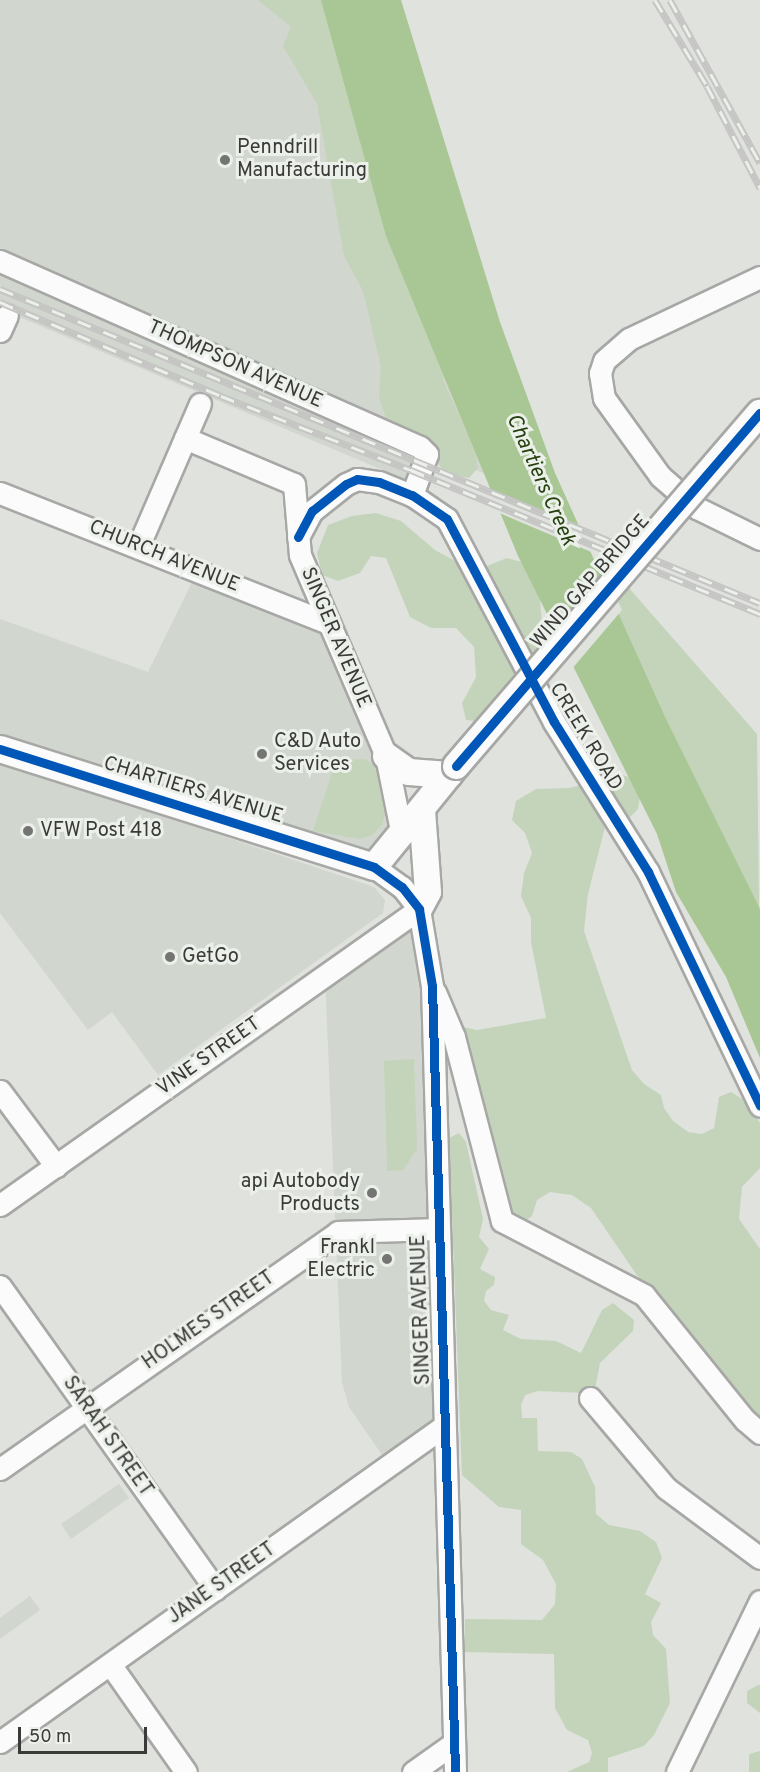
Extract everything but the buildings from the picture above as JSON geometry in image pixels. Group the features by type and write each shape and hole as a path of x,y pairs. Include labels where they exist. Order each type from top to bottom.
{"main road":[{"name":"WIND GAP BRIDGE","path":"374,867 453,770 760,413"},
{"name":"CHARTIERS AVENUE","path":"0,749 374,867"},
{"path":"386,756 409,772 453,770"},
{"path":"419,909 428,892 422,810"}],"street":[{"name":"THOMPSON AVENUE","path":"0,261 420,447 427,454 412,495"},
{"path":"760,277 629,339 604,361 600,373 603,398 660,476 697,508 760,539"},
{"path":"138,547 200,404"},
{"name":"SINGER AVENUE","path":"185,438 294,484 298,537 308,579 386,756 402,835"},
{"name":"CREEK ROAD","path":"298,537 312,512 346,483 357,479 379,482 412,495 430,505 457,533 502,630 548,712 648,872 760,1106"},
{"name":"CHURCH AVENUE","path":"0,493 328,623"},
{"name":"SINGER AVENUE","path":"374,867 402,887 419,909 432,986 455,1772"},
{"name":"VINE STREET","path":"0,1205 419,909"},
{"path":"432,986 454,1037 502,1221 644,1296 745,1420 760,1432"},
{"path":"0,1091 56,1166"},
{"name":"HOLMES STREET","path":"0,1469 339,1232 438,1229"},
{"name":"SARAH STREET","path":"0,1286 215,1589"},
{"path":"590,1398 666,1488 760,1558"},
{"name":"JANE STREET","path":"0,1742 444,1426"},
{"path":"677,1772 760,1601"},
{"path":"110,1664 186,1772"},
{"path":"413,1772 454,1743"}],"shaded area":[{"path":"0,0 362,0 512,485 425,449 416,484 0,309"},
{"path":"258,0 333,0 393,244 409,291 426,297 446,357 443,380 475,450 478,468 469,478 444,472 422,440 388,425 379,397 381,367 363,291 344,256 317,104 283,46 291,27"},
{"path":"376,513 401,521 435,550 459,563 487,566 507,558 529,564 538,576 542,624 535,657 482,722 466,720 462,703 476,677 474,647 456,628 431,628 410,617 386,558 371,556 360,573 338,581 322,575 317,553 328,525 352,516"},
{"path":"198,570 328,623 402,835 374,867 0,749 0,619 148,672"},
{"path":"621,579 757,734 760,988 594,600"},
{"path":"365,759 376,767 385,814 382,825 372,835 360,839 313,831 336,760"},
{"path":"0,761 374,887 385,900 383,913 158,1075 112,1012 88,1030 0,913"},
{"path":"623,775 633,779 641,790 638,809 627,820 605,827 588,894 584,931 632,1070 644,1084 661,1095 664,1108 673,1121 688,1132 702,1134 714,1128 719,1097 731,1092 744,1100 760,1123 760,1168 742,1187 739,1219 760,1249 760,1424 645,1287 591,1208 572,1195 550,1192 537,1200 532,1216 524,1222 508,1214 453,1025 477,1030 546,1018 531,942 531,918 521,896 524,873 532,853 525,833 512,820 516,801 536,789 569,788"},
{"path":"419,909 444,1426 389,1465 349,1407 342,1382 325,974"},
{"path":"414,1059 417,1149 403,1170 387,1171 384,1061"},
{"path":"459,1133 466,1142 483,1219 479,1237 489,1249 480,1269 495,1277 494,1285 486,1291 484,1301 491,1310 509,1315 503,1330 521,1339 556,1341 581,1353 602,1310 613,1303 634,1320 633,1331 600,1363 595,1389 585,1393 538,1391 525,1395 521,1405 522,1418 537,1418 538,1451 571,1452 582,1459 595,1487 596,1514 609,1525 640,1531 656,1542 662,1558 645,1594 661,1603 651,1622 653,1635 666,1649 670,1703 654,1735 644,1746 608,1758 608,1772 567,1772 589,1762 592,1753 588,1740 567,1730 555,1708 554,1654 464,1652 465,1619 542,1620 555,1604 556,1584 543,1560 521,1544 521,1510 499,1507 462,1475 449,1138"},
{"path":"119,1484 129,1498 71,1539 61,1524"},
{"path":"30,1596 40,1610 0,1639 0,1618"},
{"path":"760,1685 760,1713 747,1703 747,1691"},
{"path":"760,1751 760,1772 749,1772 749,1754"}],"water":[{"name":"Chartiers Creek","path":"321,0 401,0 500,322 555,473 666,719 760,909 760,1058 726,977 676,892 657,834 518,556 386,236"}],"pier":[{"path":"488,489 585,530 596,554 497,512"},
{"path":"605,574 622,610 571,670 552,631"}],"railway":[{"path":"655,0 707,86 760,188"},
{"path":"670,0 760,163"},
{"path":"0,289 760,603"},
{"path":"0,302 221,396 411,470 760,614"}],"cycle path":[{"path":"456,766 760,413"},
{"path":"298,537 312,511 346,484 357,479 379,482 412,495 447,519 554,722 648,872 760,1106"},
{"path":"0,749 374,867 402,887 419,909 432,986 455,1772"}],"place":[{"name":"Penndrill Manufacturing","path":"225,160"},
{"name":"C&D Auto Services","path":"262,754"},
{"name":"VFW Post 418","path":"28,831"},
{"name":"GetGo","path":"170,957"},
{"name":"api Autobody Products","path":"372,1193"},
{"name":"Frankl Electric","path":"387,1259"}]}
